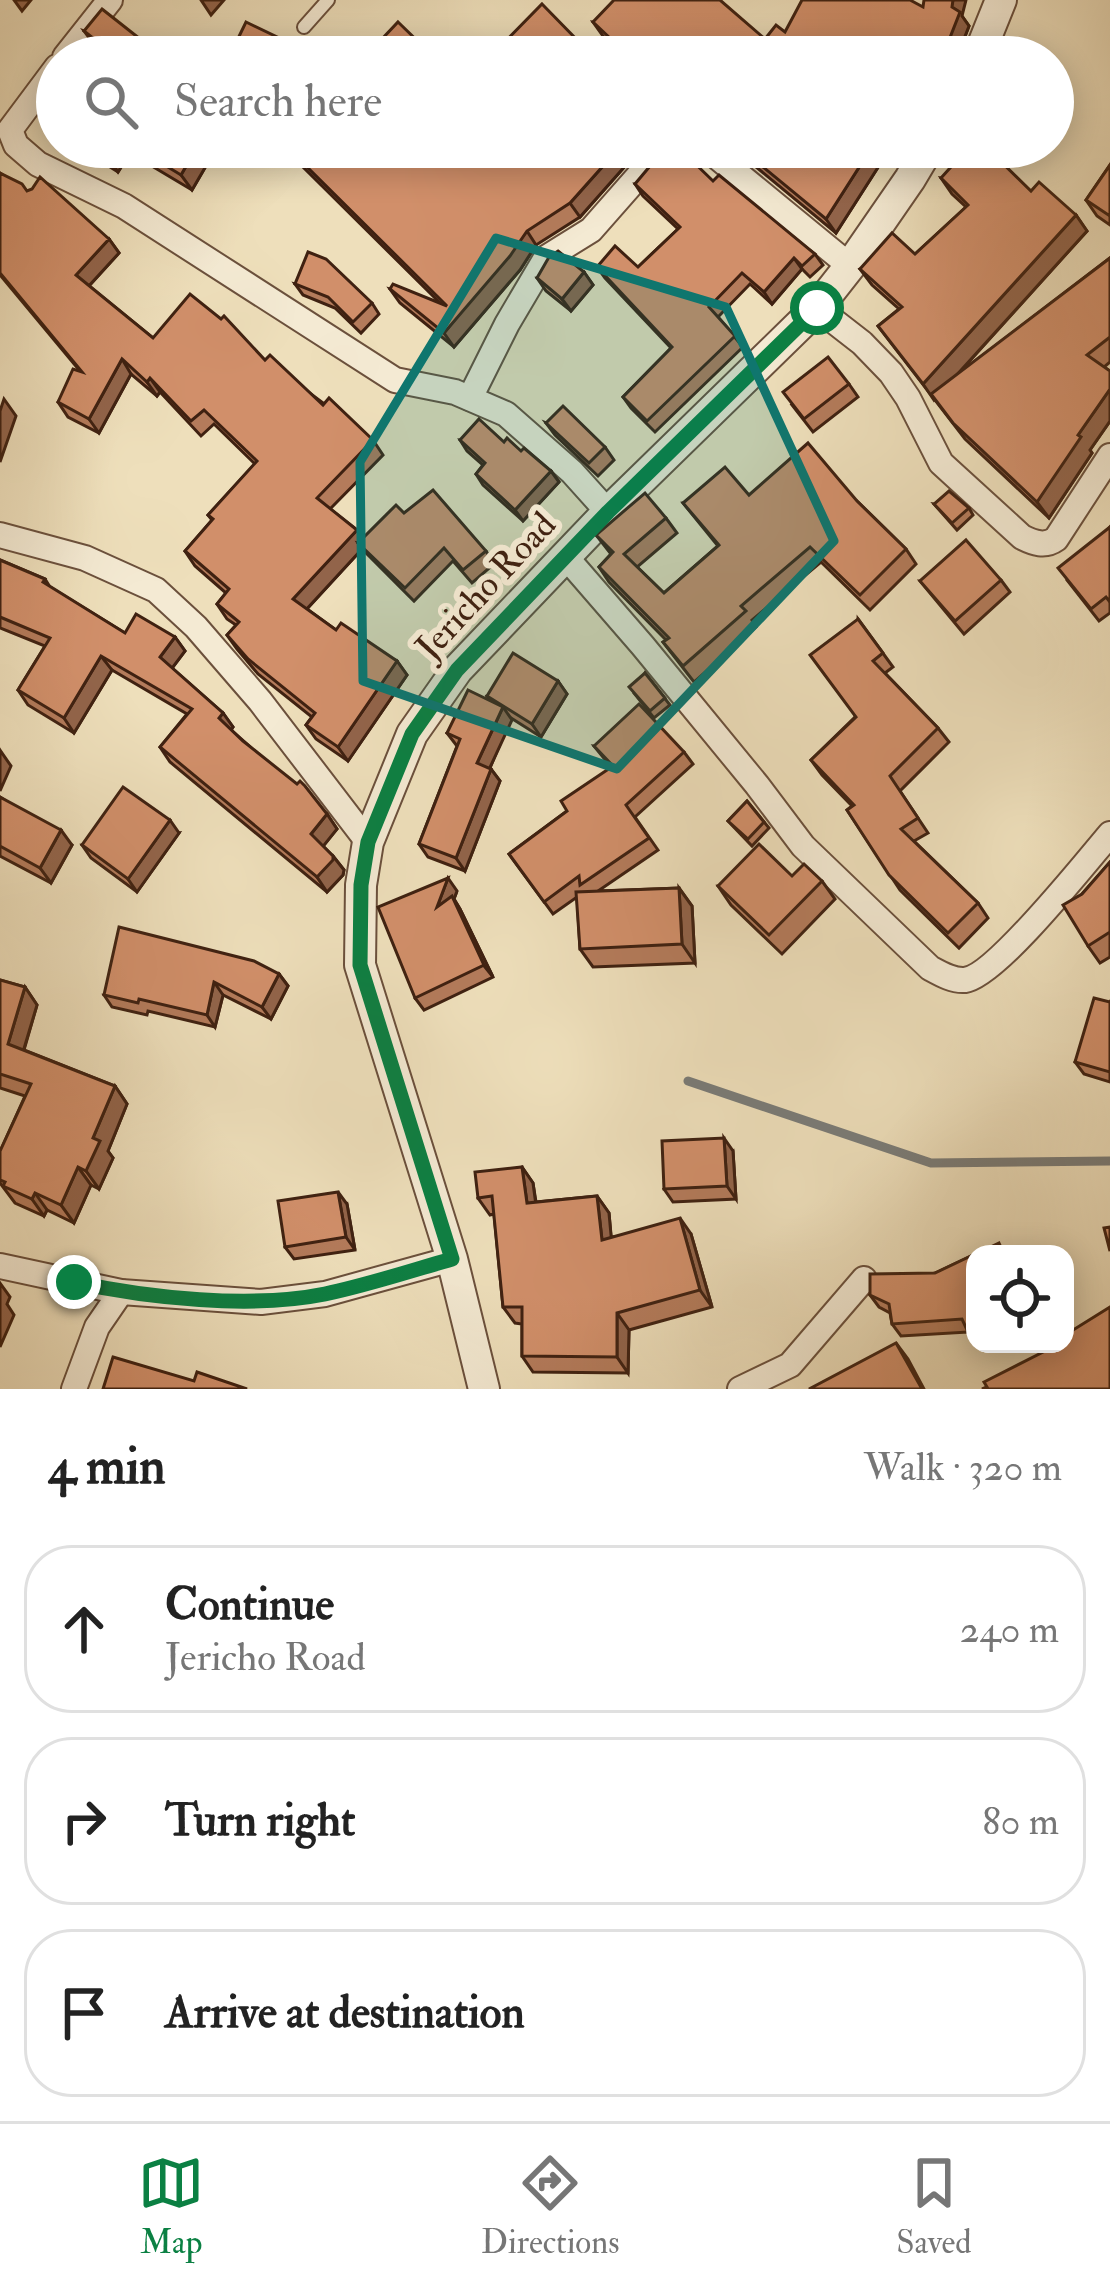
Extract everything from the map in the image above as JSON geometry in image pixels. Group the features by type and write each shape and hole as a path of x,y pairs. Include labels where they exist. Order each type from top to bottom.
{"street":[{"path":"82,36 110,0"},
{"path":"986,36 1001,0"},
{"path":"36,95 10,130 16,145 36,162"},
{"path":"46,168 124,206 395,380 455,392 506,414 572,472 608,512"},
{"path":"470,398 546,258 592,230 646,168"},
{"path":"731,168 850,266"},
{"name":"Jericho Road","path":"484,1389 452,1259 360,965 361,885 368,842 412,734 457,670 608,512 817,308 916,168"},
{"path":"817,308 891,373 941,463 1022,537 1043,544 1056,539 1110,456"},
{"path":"0,535 85,558 156,590 196,627 260,701 368,842"},
{"path":"565,556 672,681 802,846 930,968 947,977 964,980 977,975 1007,951 1110,834"},
{"path":"0,1266 121,1292 261,1302 325,1294 452,1259"},
{"path":"740,1389 790,1366 864,1280"},
{"path":"74,1389 98,1327 121,1292"}],"lane":[{"path":"304,27 328,0"}],"highlighted area":[{"path":"496,238 726,307 834,541 617,769 363,681 360,462"}],"building":[{"path":"614,0 720,0 762,36 608,36 593,22"},
{"path":"802,0 910,0 923,7 924,0 953,0 952,7 960,12 951,36 767,36 776,25 785,32"},
{"path":"542,4 573,36 511,36"},
{"path":"102,9 136,36 90,36 84,31"},
{"path":"246,22 275,36 239,36"},
{"path":"398,22 412,36 385,36"},
{"path":"1110,165 1110,216 1086,200"},
{"path":"308,168 601,168 570,203 527,231 444,333 390,289 393,284 447,306"},
{"path":"648,168 700,168 713,181 719,175 815,254 802,266 794,258 764,292 742,273 709,307 735,336 647,421 623,397 672,347 597,267 615,246 638,267 680,227 635,184"},
{"path":"764,168 859,168 826,219"},
{"path":"950,168 1007,168 1031,191 1039,182 1076,215 923,384 878,326 902,307 860,269 892,233 915,254 968,205 941,178"},
{"path":"0,173 27,191 40,177 109,239 76,275 153,338 190,294 221,319 224,316 265,360 270,355 323,405 329,398 373,440 317,498 357,530 293,599 336,630 341,623 397,661 338,747 306,725 315,713 248,659 227,635 239,622 217,604 229,589 185,551 213,519 208,515 257,461 204,410 191,421 150,378 147,382 122,359 89,419 58,402 73,369 82,372 0,273"},
{"path":"558,251 584,272 562,299 537,278"},
{"path":"308,252 326,259 372,303 353,322 328,297 295,284"},
{"path":"1110,258 1110,337 1087,355 1110,371 1110,389 1037,502 953,423 931,394"},
{"path":"828,357 849,384 804,419 783,392"},
{"path":"563,406 605,447 589,463 546,423"},
{"path":"479,419 504,442 507,438 521,451 524,448 551,471 515,510 476,474 485,463 460,440"},
{"path":"808,443 906,549 860,595 810,547 741,606 746,611 683,666 663,642 669,638 599,567 613,552 596,535 645,493 666,518 624,554 664,593 719,545 683,503 725,467 749,495"},
{"path":"433,490 486,551 463,570 444,548 405,588 358,543 396,505 404,513"},
{"path":"949,491 969,508 952,523 934,504"},
{"path":"1110,527 1110,602 1106,597 1091,609 1058,568"},
{"path":"966,540 1001,580 955,621 920,581"},
{"path":"0,560 45,579 43,582 125,633 136,614 175,637 160,657 223,713 219,718 243,741 297,784 300,781 327,814 311,834 333,860 317,877 160,747 192,709 101,656 64,718 18,690 50,638 0,617"},
{"path":"858,619 883,653 873,661 938,728 890,776 918,818 901,829 978,903 948,933 889,875 847,810 854,805 811,760 856,717 810,655"},
{"path":"513,653 558,681 532,724 487,696"},
{"path":"645,673 665,698 650,711 629,687"},
{"path":"468,690 503,707 477,763 491,769 456,858 419,844 460,739 447,733"},
{"path":"639,704 684,752 626,805 649,838 580,885 579,876 544,902 509,854 567,811 561,801 613,766 594,746"},
{"path":"123,787 170,820 128,879 82,845"},
{"path":"0,797 61,830 40,868 0,846"},
{"path":"747,801 764,822 748,839 728,821"},
{"path":"759,844 792,876 804,864 822,881 769,935 718,886"},
{"path":"1110,862 1110,932 1088,946 1063,905 1082,894"},
{"path":"448,878 437,907 452,896 484,965 415,998 378,907"},
{"path":"679,888 682,944 580,949 576,892"},
{"path":"119,927 254,961 279,974 262,1007 214,982 207,1015 104,995"},
{"path":"0,980 25,987 8,1044 115,1086 93,1138 100,1141 86,1171 78,1167 61,1205 35,1193 32,1199 3,1186 0,1180 0,1151 31,1084 0,1074"},
{"path":"1094,998 1110,1002 1110,1072 1075,1062"},
{"path":"724,1138 727,1186 664,1189 662,1141"},
{"path":"522,1167 527,1203 597,1196 602,1240 680,1218 700,1290 617,1313 617,1357 522,1356 522,1307 503,1307 492,1196 478,1198 475,1172"},
{"path":"338,1192 346,1237 285,1247 278,1201"},
{"path":"966,1258 966,1328 962,1319 892,1324 889,1304 870,1295 870,1274 935,1273"},
{"path":"1110,1307 1110,1389 982,1389 987,1387 984,1382 1041,1353 1074,1353 1074,1329"},
{"path":"896,1343 922,1389 809,1389"},
{"path":"113,1357 194,1381 197,1372 247,1389 103,1389"}],"waterway":[{"path":"688,1081 931,1163 1110,1161"}],"route":[{"path":"74,1282 121,1292 261,1302 325,1294 452,1259 360,965 361,885 368,842 412,734 457,670 608,512 817,308"}]}
